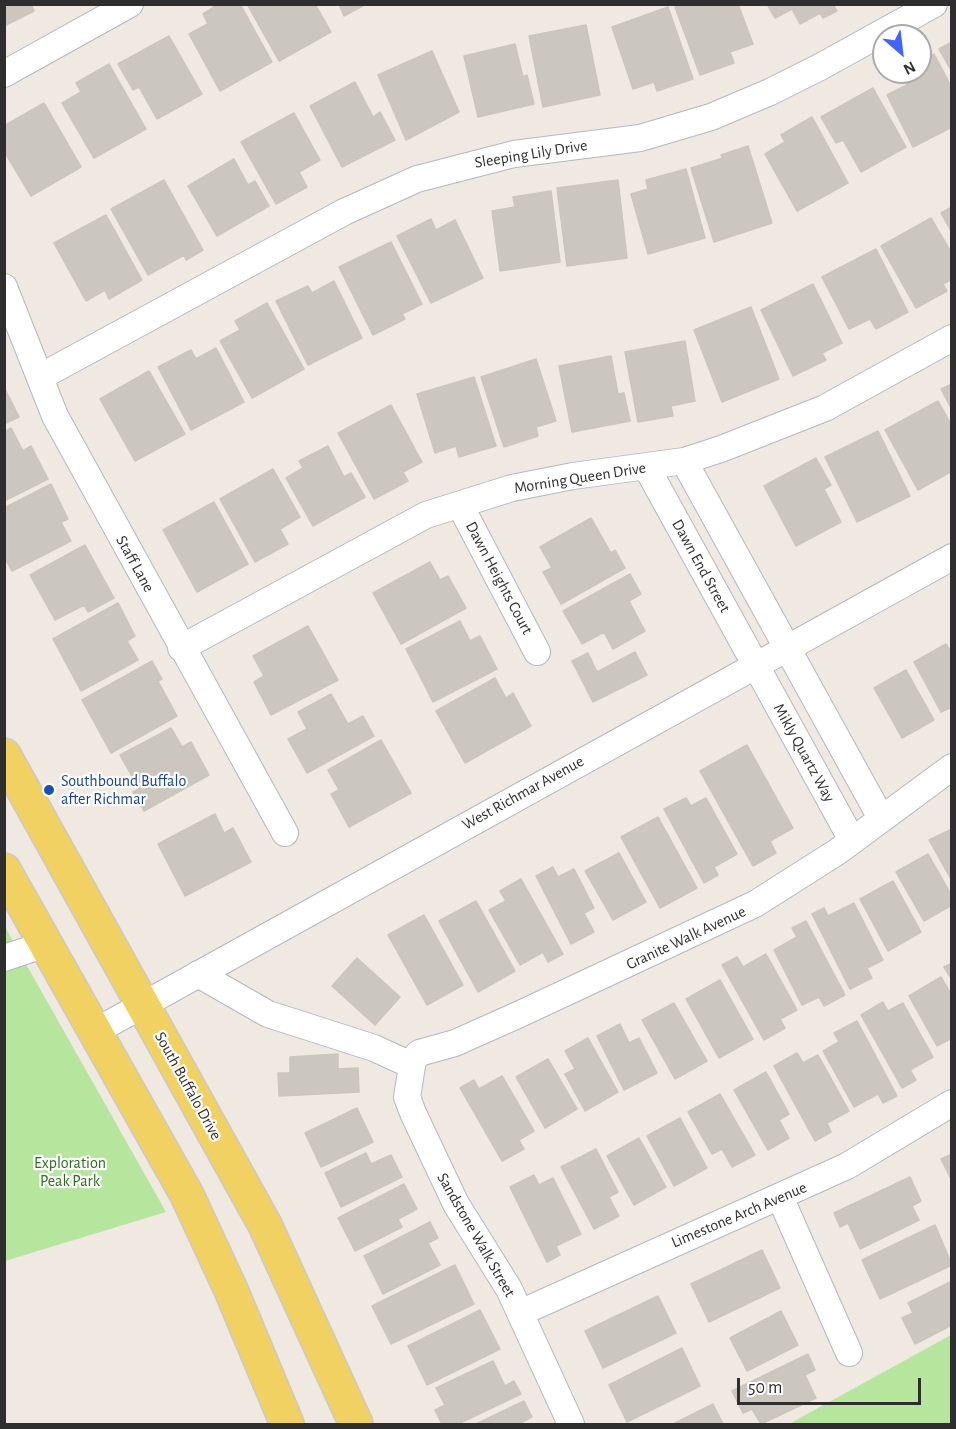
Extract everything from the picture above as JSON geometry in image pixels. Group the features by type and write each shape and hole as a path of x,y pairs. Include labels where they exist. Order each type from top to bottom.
{"main road":[{"name":"South Buffalo Drive","path":"4,755 264,1226 356,1425"},
{"path":"4,870 187,1196 231,1290 287,1425"}],"street":[{"path":"4,74 130,4"},
{"name":"Sleeping Lily Drive","path":"40,377 344,212 417,179 514,154 640,138 711,117 770,92 934,4"},
{"name":"Staff Lane","path":"4,286 55,416 285,833"},
{"name":"Morning Queen Drive","path":"181,648 426,515 512,488 563,478 684,461 776,429 825,408 951,338"},
{"path":"684,461 881,818"},
{"name":"Dawn End Street","path":"647,468 755,665"},
{"name":"Dawn Heights Court","path":"460,505 537,652"},
{"name":"West Richmar Avenue","path":"96,1031 951,557"},
{"name":"Mikly Quartz Way","path":"755,665 852,840"},
{"name":"Granite Walk Avenue","path":"410,1070 419,1053 454,1043 725,920 792,882 951,767"},
{"path":"4,958 46,944"},
{"path":"198,974 268,1014 374,1048 410,1070"},
{"name":"Sandstone Walk Street","path":"410,1070 407,1097 436,1163 456,1204 498,1268 571,1425"},
{"name":"Limestone Arch Avenue","path":"520,1313 848,1166 951,1102"},
{"path":"780,1197 849,1353"}],"green space":[{"name":"Exploration Peak Park","path":"4,925 166,1212 5,1261 4,1261"},
{"path":"951,1335 951,1423 789,1424"}],"building":[{"path":"4,4 31,4 34,11 4,26"},
{"path":"219,4 240,4 272,62 220,91 189,34 208,24 203,14"},
{"path":"247,4 315,4 331,32 279,61"},
{"path":"339,4 366,4 344,16"},
{"path":"682,4 738,4 753,44 730,52 734,63 700,75 675,7"},
{"path":"767,4 833,4 837,11 823,18 820,13 800,24 792,9 775,18"},
{"path":"668,7 693,79 657,91 654,82 633,89 612,27"},
{"path":"586,25 600,95 543,107 529,36"},
{"path":"169,36 202,94 157,119 139,87 133,90 118,64"},
{"path":"952,42 952,72 939,49"},
{"path":"515,44 523,77 527,75 534,104 478,117 464,56"},
{"path":"432,51 459,112 406,140 378,75"},
{"path":"934,54 952,88 952,127 913,147 887,95 906,84 932,84 932,55"},
{"path":"109,64 146,129 94,158 62,103 81,92 76,83"},
{"path":"355,82 373,117 380,112 395,140 342,167 310,106"},
{"path":"873,88 906,147 861,172 843,140 836,143 821,117"},
{"path":"44,103 81,167 31,196 4,151 4,126"},
{"path":"294,113 320,160 299,172 307,187 276,204 241,142"},
{"path":"812,117 848,183 797,211 765,154 785,142 781,135"},
{"path":"748,146 772,223 714,242 691,168 723,158 721,155"},
{"path":"234,159 248,185 255,181 269,206 217,236 188,186"},
{"path":"686,169 705,238 648,254 631,194 648,189 646,180"},
{"path":"164,180 203,250 186,260 184,255 148,275 111,209"},
{"path":"618,180 627,258 567,266 557,188"},
{"path":"551,191 560,262 500,271 492,211 515,207 513,197"},
{"path":"952,207 952,233 941,213"},
{"path":"106,215 142,280 109,299 105,290 86,301 54,243"},
{"path":"931,218 952,254 952,279 943,284 947,291 916,308 881,246"},
{"path":"431,219 436,230 455,220 483,278 431,303 397,236"},
{"path":"391,242 422,304 402,314 405,319 373,335 339,267"},
{"path":"876,249 908,312 876,329 870,319 849,329 822,277"},
{"path":"334,281 362,338 308,365 276,301 308,286 312,293"},
{"path":"813,284 842,343 822,353 826,360 793,376 761,310"},
{"path":"267,303 304,369 252,398 220,341 240,330 235,321"},
{"path":"751,307 779,379 722,402 694,330"},
{"path":"685,341 695,401 671,406 673,416 638,422 625,352"},
{"path":"216,348 244,402 191,430 158,367 191,350 196,359"},
{"path":"611,356 618,394 624,393 630,421 572,432 559,366"},
{"path":"536,359 556,421 536,427 538,436 504,447 481,377"},
{"path":"149,371 185,434 135,461 100,399"},
{"path":"474,377 496,446 459,457 456,446 435,453 417,394"},
{"path":"952,384 952,410 941,389"},
{"path":"4,387 19,417 4,424"},
{"path":"938,401 952,426 952,471 918,490 885,430"},
{"path":"391,405 422,462 403,472 408,481 374,499 338,433"},
{"path":"11,428 23,451 31,446 48,479 4,501 4,432"},
{"path":"878,431 910,496 857,522 825,457"},
{"path":"328,446 344,477 351,473 365,497 313,526 286,478 303,468 299,461"},
{"path":"816,458 831,485 824,489 841,522 796,546 764,486"},
{"path":"273,469 300,517 280,529 288,544 255,562 220,499"},
{"path":"51,484 68,519 61,522 71,541 12,571 4,557 4,508"},
{"path":"214,502 248,564 197,592 163,530"},
{"path":"591,518 611,553 615,550 625,568 561,604 543,572 552,568 540,547"},
{"path":"85,545 114,598 88,612 84,605 55,620 30,575"},
{"path":"430,562 440,580 448,576 466,608 401,644 373,593"},
{"path":"630,574 641,594 629,601 645,631 613,649 604,632 582,644 563,611"},
{"path":"118,603 135,636 127,641 138,660 81,691 53,639"},
{"path":"460,621 470,641 480,636 497,669 433,702 406,649"},
{"path":"308,626 338,680 271,715 254,682 264,676 253,656"},
{"path":"946,644 952,654 952,707 941,712 914,662"},
{"path":"635,652 647,675 593,702 572,661 588,653 597,672"},
{"path":"152,661 162,679 158,681 177,716 111,753 82,700"},
{"path":"906,670 934,720 902,738 874,688"},
{"path":"495,678 506,698 513,693 531,726 465,763 436,711"},
{"path":"331,694 348,724 363,716 374,736 307,773 288,739 307,729 298,712"},
{"path":"171,728 182,747 191,742 209,775 144,811 133,792 139,789 120,755"},
{"path":"381,740 411,793 349,827 331,794 339,790 328,770"},
{"path":"747,745 793,828 770,841 776,853 753,866 700,771"},
{"path":"686,798 691,806 706,798 737,854 714,867 718,875 704,883 664,809"},
{"path":"215,814 224,833 233,828 251,862 185,896 158,844"},
{"path":"658,817 697,888 660,908 621,837"},
{"path":"952,829 952,881 929,840"},
{"path":"619,853 646,902 613,920 585,871"},
{"path":"928,854 952,896 952,905 924,921 896,872"},
{"path":"553,867 558,877 574,869 594,908 584,913 594,932 571,944 536,876"},
{"path":"521,879 563,954 548,962 543,952 520,965 489,910 506,901 500,891"},
{"path":"893,881 921,932 888,951 860,899"},
{"path":"476,901 515,971 478,992 439,921"},
{"path":"854,903 883,960 867,968 872,978 850,989 812,914 824,908 828,916"},
{"path":"424,915 463,985 427,1005 388,935"},
{"path":"806,921 845,995 824,1006 819,997 802,1005 774,950 797,937 792,928"},
{"path":"766,954 797,1010 780,1019 785,1028 764,1040 722,965 737,957 743,967"},
{"path":"357,958 400,997 375,1025 332,986"},
{"path":"952,963 952,980 944,967"},
{"path":"941,977 952,996 952,1038 937,1046 909,996"},
{"path":"720,980 753,1039 719,1058 686,999"},
{"path":"883,1002 888,1011 903,1003 933,1057 910,1070 916,1080 902,1088 861,1015"},
{"path":"674,1003 707,1061 675,1079 642,1020"},
{"path":"857,1021 897,1096 883,1103 878,1094 854,1107 823,1051 839,1042 834,1033"},
{"path":"620,1024 629,1043 639,1038 657,1073 624,1090 597,1036"},
{"path":"588,1038 618,1092 585,1111 565,1074 575,1069 565,1051"},
{"path":"797,1053 803,1063 818,1055 849,1111 827,1123 831,1132 815,1141 774,1066"},
{"path":"338,1054 338,1069 358,1068 359,1092 279,1096 278,1073 290,1073 290,1057"},
{"path":"548,1059 577,1109 545,1128 516,1077"},
{"path":"766,1072 789,1114 779,1120 789,1138 768,1150 734,1090"},
{"path":"502,1076 534,1131 519,1140 524,1149 502,1161 460,1088 474,1080 479,1089"},
{"path":"720,1094 755,1155 732,1167 722,1149 712,1154 688,1112"},
{"path":"357,1108 373,1142 321,1167 305,1133"},
{"path":"680,1118 707,1168 674,1186 647,1136"},
{"path":"639,1138 666,1187 634,1205 607,1156"},
{"path":"596,1149 618,1192 609,1197 619,1216 594,1229 561,1167"},
{"path":"366,1153 371,1164 391,1155 402,1177 341,1207 325,1173"},
{"path":"952,1154 952,1181 941,1159"},
{"path":"534,1175 539,1185 553,1178 581,1234 556,1246 560,1255 547,1262 510,1187"},
{"path":"910,1177 921,1201 912,1206 919,1220 860,1249 848,1223 840,1227 834,1213"},
{"path":"404,1184 417,1209 398,1219 402,1227 355,1251 338,1218"},
{"path":"430,1222 438,1238 428,1243 440,1265 383,1294 364,1256"},
{"path":"935,1225 952,1265 880,1299 862,1260"},
{"path":"762,1250 780,1288 709,1322 691,1284"},
{"path":"455,1265 474,1304 391,1344 372,1306"},
{"path":"952,1281 952,1325 915,1344 902,1318 913,1313 908,1303"},
{"path":"658,1296 676,1333 603,1368 585,1331"},
{"path":"480,1310 500,1349 427,1385 408,1346"},
{"path":"781,1311 798,1345 747,1371 730,1338"},
{"path":"682,1348 700,1386 627,1422 609,1385"},
{"path":"808,1354 815,1370 805,1375 816,1398 761,1424 752,1409 743,1413 732,1391"},
{"path":"493,1361 505,1386 514,1381 521,1394 458,1424 442,1424 435,1410 445,1405 436,1388"},
{"path":"524,1401 532,1417 522,1422 523,1424 476,1424"},
{"path":"713,1404 723,1424 673,1424"}],"place":[{"name":"Southbound Buffalo after Richmar","path":"49,790"}]}
